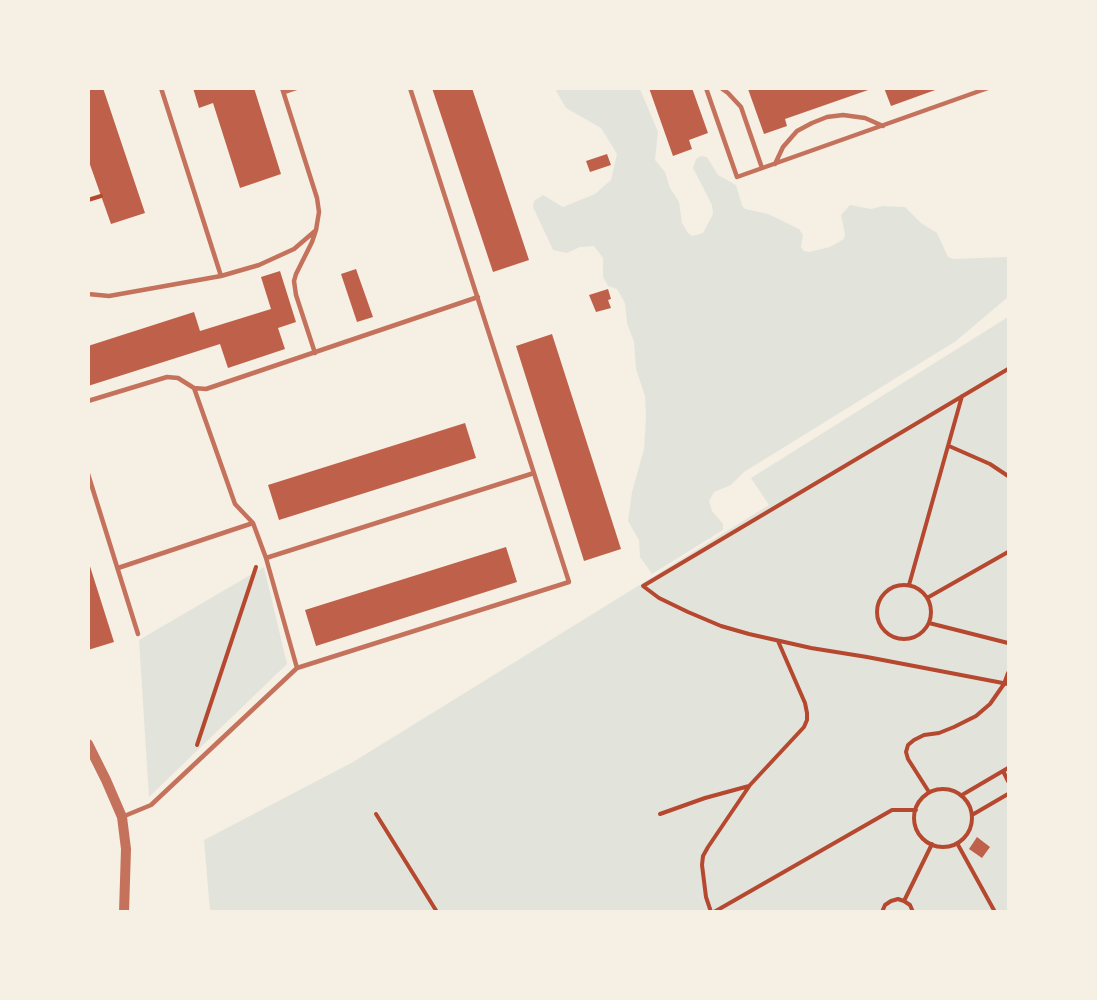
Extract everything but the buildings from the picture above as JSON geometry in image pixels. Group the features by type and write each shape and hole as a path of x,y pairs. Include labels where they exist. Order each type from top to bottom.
{"street":[{"path":"88,744 122,818 126,849 124,912"}],"lane":[{"path":"161,88 221,276"},
{"path":"296,88 283,90 317,198 318,212 312,242 294,281 296,295 315,352"},
{"path":"122,818 151,805 297,668 569,582 410,88"},
{"path":"706,88 737,177 988,88"},
{"path":"721,88 741,107 762,168"},
{"path":"775,164 783,147 798,131 827,117 854,116 883,126"},
{"path":"88,294 109,296 221,276 260,265 294,249 316,230"},
{"path":"88,401 168,377 178,378 194,388 214,387 478,297"},
{"path":"194,388 235,504 253,523 266,558 297,668"},
{"path":"266,558 534,473"},
{"path":"88,474 138,634"},
{"path":"118,568 253,523"}],"path":[{"path":"88,200 101,196"},
{"path":"1006,684 811,648 721,626 660,598 643,586 1008,369"},
{"path":"909,585 962,396"},
{"path":"949,446 990,464 1008,476"},
{"path":"927,598 1008,552"},
{"path":"189,768 257,564 266,558"},
{"path":"909,585 917,588 927,598 931,614 929,623 917,635 909,638 892,636 880,624 878,607 880,599 893,588 909,585"},
{"path":"929,623 1008,643"},
{"path":"778,641 804,703 807,720 804,727 750,785 704,856 702,865 706,897 712,912 892,810 916,810"},
{"path":"929,792 908,759 906,752 908,745 924,735 939,733 976,716 990,704 1006,684 1008,673"},
{"path":"962,795 1008,768"},
{"path":"1003,771 1008,781"},
{"path":"660,814 750,785"},
{"path":"940,789 952,790 962,795 969,804 972,815 971,826 966,836 947,847 925,841 918,832 915,821 916,810 921,800 929,792 940,789"},
{"path":"972,815 1008,794"},
{"path":"376,814 437,912"},
{"path":"957,843 995,912"},
{"path":"904,901 932,844"},
{"path":"882,912 885,905 898,899 910,905 913,912"}],"shaded area":[{"path":"555,89 640,89 658,132 655,160 665,172 670,188 679,202 682,223 692,236 703,233 713,214 712,205 693,168 696,159 701,156 707,157 718,175 736,185 745,209 768,214 799,229 803,235 801,247 804,251 830,247 844,239 841,215 850,205 871,209 883,206 905,207 921,223 937,233 948,257 953,259 1006,257 1008,259 1008,297 956,341 744,472 731,485 714,492 709,501 712,511 723,524 723,530 652,574 640,557 639,540 628,521 632,492 644,449 646,417 645,396 636,369 634,342 627,323 625,303 617,289 608,286 603,277 603,258 594,246 580,247 567,253 553,250 533,207 534,201 543,195 563,207 595,194 611,180 617,154 601,128 566,108"},
{"path":"1008,317 1008,911 210,911 204,840 353,762 769,505 751,478"},
{"path":"264,567 287,664 149,797 139,640"}]}
